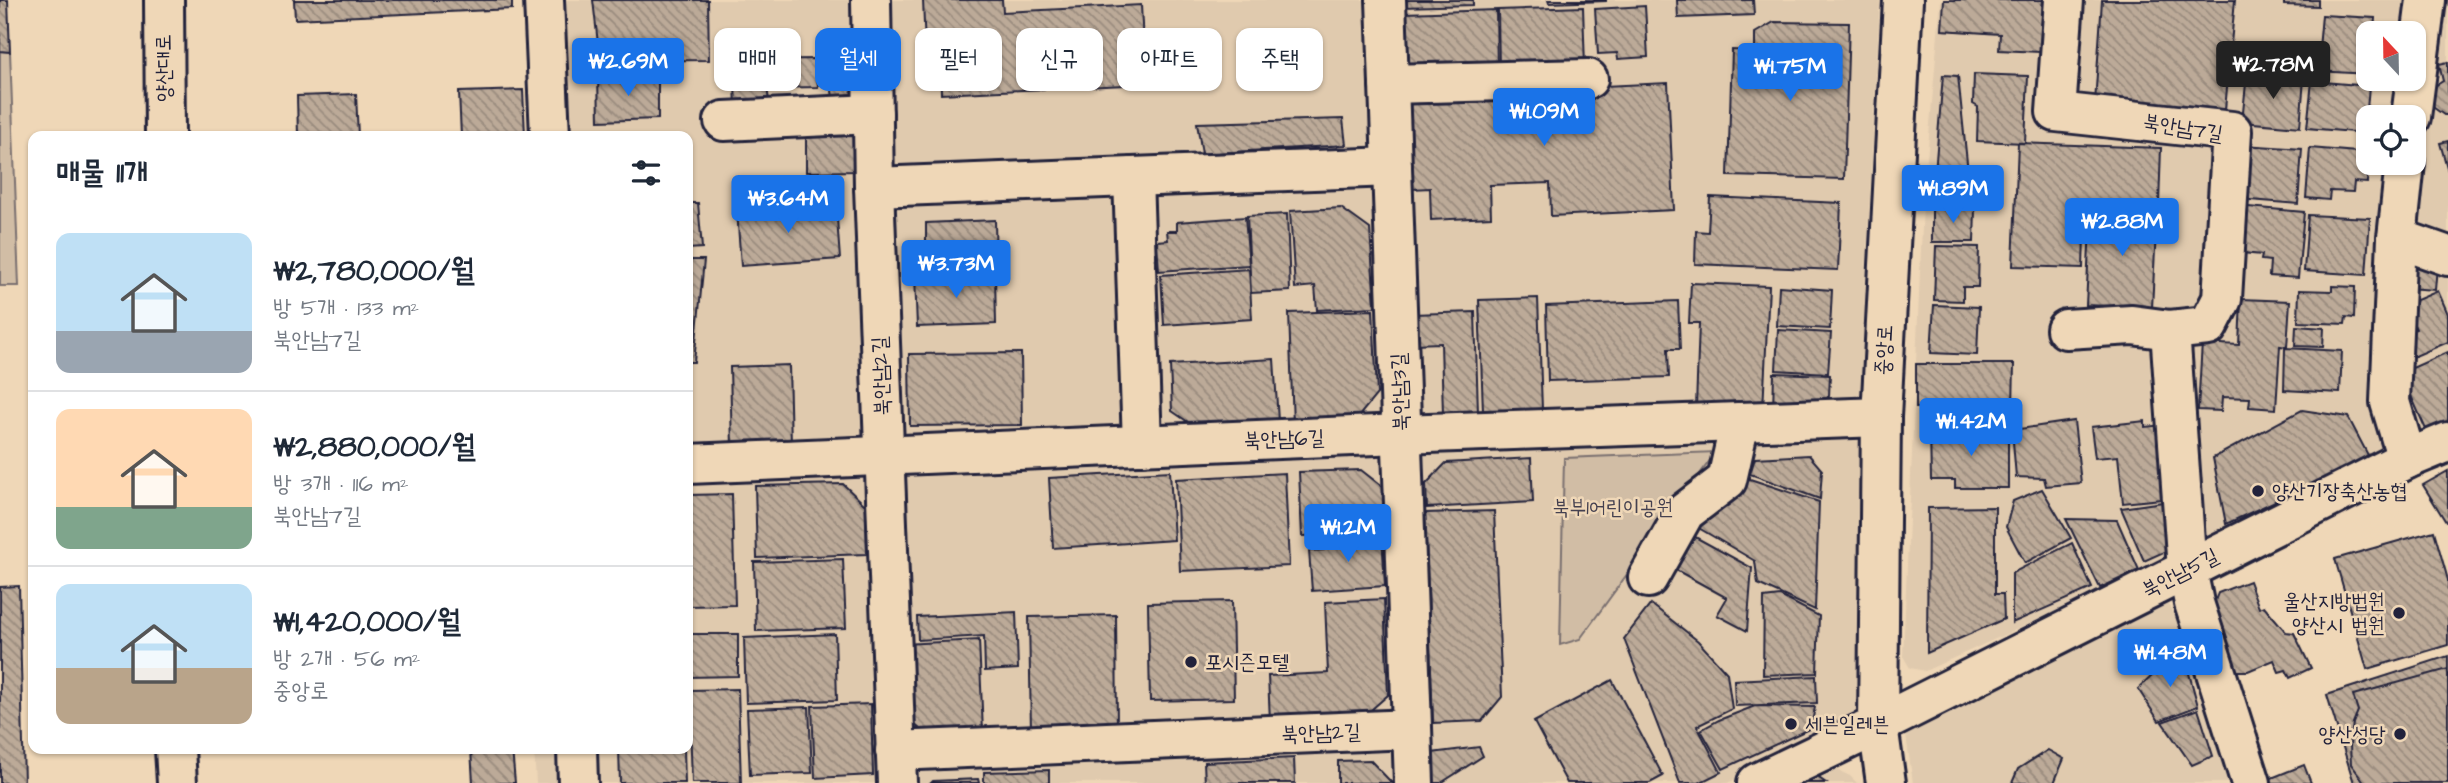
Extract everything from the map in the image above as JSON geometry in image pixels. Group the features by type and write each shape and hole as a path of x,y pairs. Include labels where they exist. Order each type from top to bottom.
{"street":[{"name":"양산대로","path":"164,0 165,131"},
{"path":"544,0 551,131"},
{"name":"북안남2길","path":"871,0 874,187 896,767 1411,730"},
{"name":"북안남3길","path":"1386,0 1414,783"},
{"name":"중앙로","path":"1886,783 1878,725 1881,417 1903,0"},
{"name":"북안남7길","path":"2064,0 2056,112 2232,131 2222,299 2208,326 2170,330"},
{"path":"2413,105 2426,0"},
{"path":"1389,84 1588,79"},
{"path":"724,121 873,114"},
{"path":"874,187 1392,167"},
{"path":"2404,175 2397,239 2390,402 2407,459"},
{"path":"1133,177 1142,445"},
{"path":"2397,239 2448,256"},
{"path":"2066,329 2132,325 2170,330 2187,570 2194,603 2251,783"},
{"name":"북안남6길","path":"693,464 1401,433 1881,417"},
{"path":"1648,578 1685,512 1727,480 1740,422"},
{"name":"북안남5길","path":"1757,783 2407,459 2448,442"},
{"path":"175,754 177,783"},
{"path":"577,754 578,783"}],"shaded area":[{"path":"528,0 1880,0 1865,293 1857,719 1836,735 1727,783 536,783 534,754 693,754 693,131 533,131"},
{"path":"1941,0 2448,0 2448,433 1925,671 1910,668 1903,656 1923,204"},
{"path":"2166,602 2177,618 2233,783 1913,783 1905,729"},
{"path":"1829,766 1850,776 1857,783 1786,783"}],"green space":[{"path":"0,51 10,52 19,286 0,286"},
{"name":"북부1어린이공원","path":"1716,452 1580,639 1560,645 1564,458"}],"building":[{"path":"0,0 8,0 10,52 0,51"},
{"path":"294,0 512,0 512,9 295,19"},
{"path":"593,0 708,0 709,60 600,61"},
{"path":"923,0 1002,0 1003,12 1141,5 1142,28 1117,28 1117,85 1103,86 1103,28 1016,28 1016,90 941,94 941,91 1002,91 1002,28 924,28"},
{"path":"1402,0 1473,0 1473,5 1402,7"},
{"path":"1548,0 1606,0 1606,1 1549,3"},
{"path":"1677,0 1753,0 1754,15 1678,18"},
{"path":"1944,0 2043,0 2040,52 1999,50 2000,34 1942,30"},
{"path":"2102,0 2235,0 2225,110 2095,103"},
{"path":"2284,0 2318,0 2318,6 2284,5"},
{"path":"1645,6 1648,57 1618,59 1617,53 1598,54 1595,9"},
{"path":"1583,7 1585,67 1499,70 1498,10"},
{"path":"1496,10 1497,71 1406,74 1404,13"},
{"path":"2322,15 2375,18 2375,21 2356,21 2356,73 2317,71"},
{"path":"1774,22 1849,23 1844,179 1728,176 1732,50 1755,51 1755,33"},
{"path":"801,59 815,59 815,87 801,87"},
{"path":"2448,62 2448,115 2444,115 2434,108 2431,95 2435,86 2443,81 2439,64"},
{"path":"1974,74 2028,76 2025,143 1977,141 1978,107 1973,104"},
{"path":"2247,74 2304,79 2300,127 2242,122"},
{"path":"598,75 658,78 658,119 599,121"},
{"path":"1943,75 1958,76 1971,201 1933,197"},
{"path":"2312,81 2356,85 2356,91 2369,91 2367,105 2356,105 2356,132 2307,128"},
{"path":"1668,83 1674,210 1551,216 1550,183 1490,185 1491,217 1431,220 1430,188 1411,189 1407,95"},
{"path":"523,90 525,131 461,131 459,92"},
{"path":"735,91 768,91 770,106 736,107"},
{"path":"832,91 855,91 856,101 834,102"},
{"path":"356,94 358,131 298,131 297,96"},
{"path":"1343,119 1346,145 1202,154 1197,123"},
{"path":"855,130 856,171 806,172 806,132"},
{"path":"2448,141 2448,171 2440,143"},
{"path":"2018,143 2161,148 2159,205 2085,203 2083,268 2013,266"},
{"path":"2243,145 2302,149 2298,204 2238,199"},
{"path":"2310,148 2356,152 2356,175 2367,175 2367,183 2354,182 2353,192 2330,191 2329,200 2306,198"},
{"path":"1710,197 1841,203 1838,270 1695,264 1696,231 1708,232"},
{"path":"693,203 698,203 702,248 693,249"},
{"path":"836,205 840,259 741,266 737,211"},
{"path":"2237,206 2304,212 2298,278 2269,276 2270,261 2261,260 2262,255 2232,252"},
{"path":"1341,208 1370,229 1375,307 1317,310 1315,286 1295,288 1290,211"},
{"path":"1932,208 1975,209 1974,242 1932,242"},
{"path":"2091,208 2157,211 2152,308 2086,305"},
{"path":"1287,214 1290,291 1251,293 1247,216"},
{"path":"2308,215 2370,218 2366,275 2304,271"},
{"path":"1245,217 1249,265 1159,271 1157,241 1168,240 1167,231 1177,231 1177,222"},
{"path":"995,220 996,269 917,273 916,245 926,245 926,223"},
{"path":"1936,246 1979,247 1978,287 1963,287 1963,301 1934,300"},
{"path":"693,260 704,260 694,362"},
{"path":"2410,263 2437,266 2435,290 2407,288"},
{"path":"1249,269 1252,319 1164,325 1161,275"},
{"path":"995,274 996,324 917,327 915,276"},
{"path":"1691,283 1769,286 1763,410 1696,407 1699,323 1689,323"},
{"path":"1779,286 1832,290 1830,329 1777,326"},
{"path":"2332,286 2355,287 2354,318 2346,317 2345,324 2298,322 2299,290 2332,291"},
{"path":"2438,291 2448,314 2448,342 2413,357 2404,334 2416,329 2405,305"},
{"path":"1538,298 1542,409 1483,411 1479,300"},
{"path":"2241,299 2290,301 2287,347 2280,346 2276,409 2249,407 2250,398 2222,397 2221,411 2198,410 2202,343 2239,345"},
{"path":"1678,301 1680,349 1668,349 1669,377 1548,381 1546,306"},
{"path":"1934,305 1979,307 1977,355 1931,353"},
{"path":"1373,310 1377,394 1354,422 1293,425 1289,313"},
{"path":"1475,312 1478,413 1443,414 1441,343 1413,344 1412,314"},
{"path":"2296,326 2324,328 2323,347 2295,346"},
{"path":"1778,330 1831,333 1828,373 1776,370"},
{"path":"2285,348 2342,351 2340,393 2284,390"},
{"path":"2448,352 2448,423 2427,432 2401,373"},
{"path":"1021,353 1022,425 910,426 909,354"},
{"path":"1274,359 1278,421 1194,426 1172,411 1170,365"},
{"path":"1916,364 2014,364 2013,408 1916,408"},
{"path":"789,365 791,445 732,448 730,367"},
{"path":"1774,373 1830,375 1829,396 1809,413 1773,412"},
{"name":"양산기장축산농협","path":"2302,410 2348,417 2369,457 2226,524 2213,458"},
{"path":"2074,421 2081,483 2046,486 2044,478 2016,477 2012,430"},
{"path":"2145,421 2145,427 2163,425 2171,498 2123,503 2118,456 2095,458 2091,427"},
{"path":"2008,429 2008,488 1955,488 1955,480 1931,480 1930,430"},
{"path":"1809,455 1822,470 1820,499 1750,474 1755,458"},
{"path":"1531,458 1533,502 1427,508 1426,484 1446,463"},
{"path":"1361,470 1384,488 1385,533 1302,536 1299,472"},
{"path":"1170,471 1174,540 1053,548 1049,478"},
{"path":"2448,471 2448,522 2446,522 2423,485"},
{"path":"1285,473 1289,566 1180,571 1176,479"},
{"path":"1747,478 1819,502 1815,610 1758,584 1755,561 1685,520"},
{"path":"843,484 866,506 867,554 757,558 755,486"},
{"path":"2042,489 2071,538 2025,563 2006,527 2013,501"},
{"path":"732,494 735,605 693,606 693,495"},
{"path":"2170,501 2177,546 2144,561 2121,508"},
{"path":"1995,507 1995,594 2003,594 2004,619 1927,653 1928,508"},
{"path":"1494,511 1502,697 1482,721 1433,723 1425,513"},
{"path":"2066,519 2117,520 2139,570 2100,588"},
{"name":"울산지방법원 양산시 법원","path":"2434,531 2448,580 2448,645 2367,669 2335,559"},
{"path":"1686,532 1752,568 1747,631 1717,615 1727,598 1667,565"},
{"path":"1382,535 1385,586 1312,591 1309,551 1324,550 1324,539"},
{"path":"2072,543 2092,588 2012,623 2012,573"},
{"path":"843,559 846,628 756,631 754,562"},
{"path":"2249,581 2259,608 2264,606 2286,632 2294,633 2311,668 2290,678 2286,670 2279,672 2274,660 2248,671 2231,671 2213,606 2218,593"},
{"path":"19,586 24,783 0,783 0,587"},
{"path":"1780,596 1819,616 1817,673 1763,675 1764,598"},
{"path":"1384,599 1388,695 1364,716 1270,721 1268,676 1328,673 1325,602"},
{"path":"1232,601 1234,699 1150,701 1148,603"},
{"path":"1651,604 1698,641 1727,673 1732,709 1697,726 1721,772 1699,783 1680,783 1624,639"},
{"path":"1016,612 1018,669 985,671 984,636 918,640 917,617"},
{"path":"1116,615 1117,729 1031,731 1029,617"},
{"path":"693,634 738,634 738,676 693,677"},
{"path":"835,634 837,700 746,703 744,638"},
{"path":"979,640 983,732 927,735 906,717 903,644"},
{"path":"2182,648 2198,706 2159,721 2138,689"},
{"name":"양산성당","path":"2448,656 2448,783 2354,783 2327,695"},
{"name":"양산성당","path":"2448,669 2448,783 2365,783 2351,764 2350,745 2353,723 2358,711 2353,695"},
{"path":"1816,676 1817,703 1735,706 1734,680"},
{"path":"1612,680 1663,776 1650,783 1567,783 1534,722"},
{"path":"738,689 741,783 692,783 693,690"},
{"path":"871,704 873,775 815,778 812,706"},
{"path":"1755,706 1815,707 1811,728 1723,769 1701,730"},
{"path":"809,707 812,773 750,775 747,709"},
{"path":"2198,709 2213,756 2192,765 2162,722"},
{"path":"1479,747 1483,756 1441,783 1423,783 1424,754"},
{"path":"2048,750 2064,759 2054,783 2012,783 2018,769"},
{"path":"471,754 512,754 515,783 473,783"},
{"path":"619,754 684,754 685,783 620,783"},
{"path":"1294,758 1295,783 1205,783 1204,762"},
{"path":"1370,760 1392,783 1338,783 1338,761"},
{"path":"2304,765 2311,783 2271,783 2269,779"},
{"path":"1049,770 1049,783 984,783 984,772"},
{"path":"1816,776 1826,783 1800,783"},
{"path":"978,779 979,783 931,783 933,781"}],"place":[{"name":"양산기장축산농협","path":"2258,491"},
{"name":"울산지방법원 양산시 법원","path":"2399,613"},
{"name":"포시즌모텔","path":"1191,662"},
{"name":"세븐일레븐","path":"1791,724"},
{"name":"양산성당","path":"2400,734"}]}
